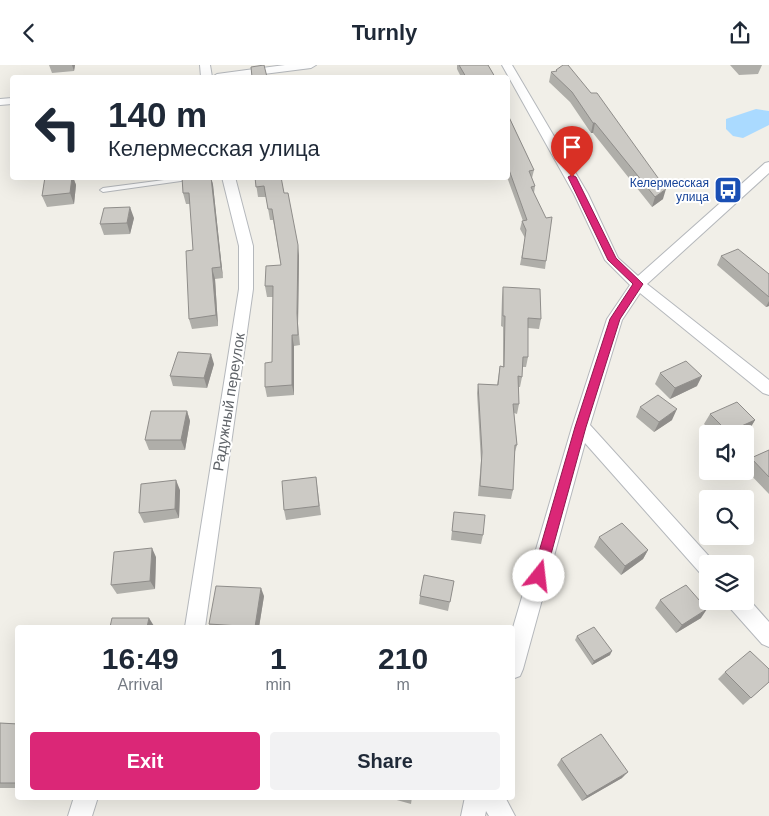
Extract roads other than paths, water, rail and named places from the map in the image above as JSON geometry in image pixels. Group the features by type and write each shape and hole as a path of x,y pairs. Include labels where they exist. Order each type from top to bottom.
{"street":[{"path":"233,75 311,65"},
{"path":"507,65 581,194 612,260 638,284 769,389"},
{"path":"515,658 581,427 615,319 638,284 769,165"},
{"name":"Радужный переулок","path":"195,625 246,289 246,246 229,180"},
{"path":"581,427 699,558"},
{"path":"745,610 769,637"},
{"path":"80,816 85,800"},
{"path":"473,816 476,800"},
{"path":"494,800 503,816"}],"lane":[{"path":"103,190 182,180"}],"water":[{"path":"756,109 769,111 769,125 743,138 733,136 726,129 726,119"}],"place":[{"name":"Келермесская улица","path":"728,190"}]}
